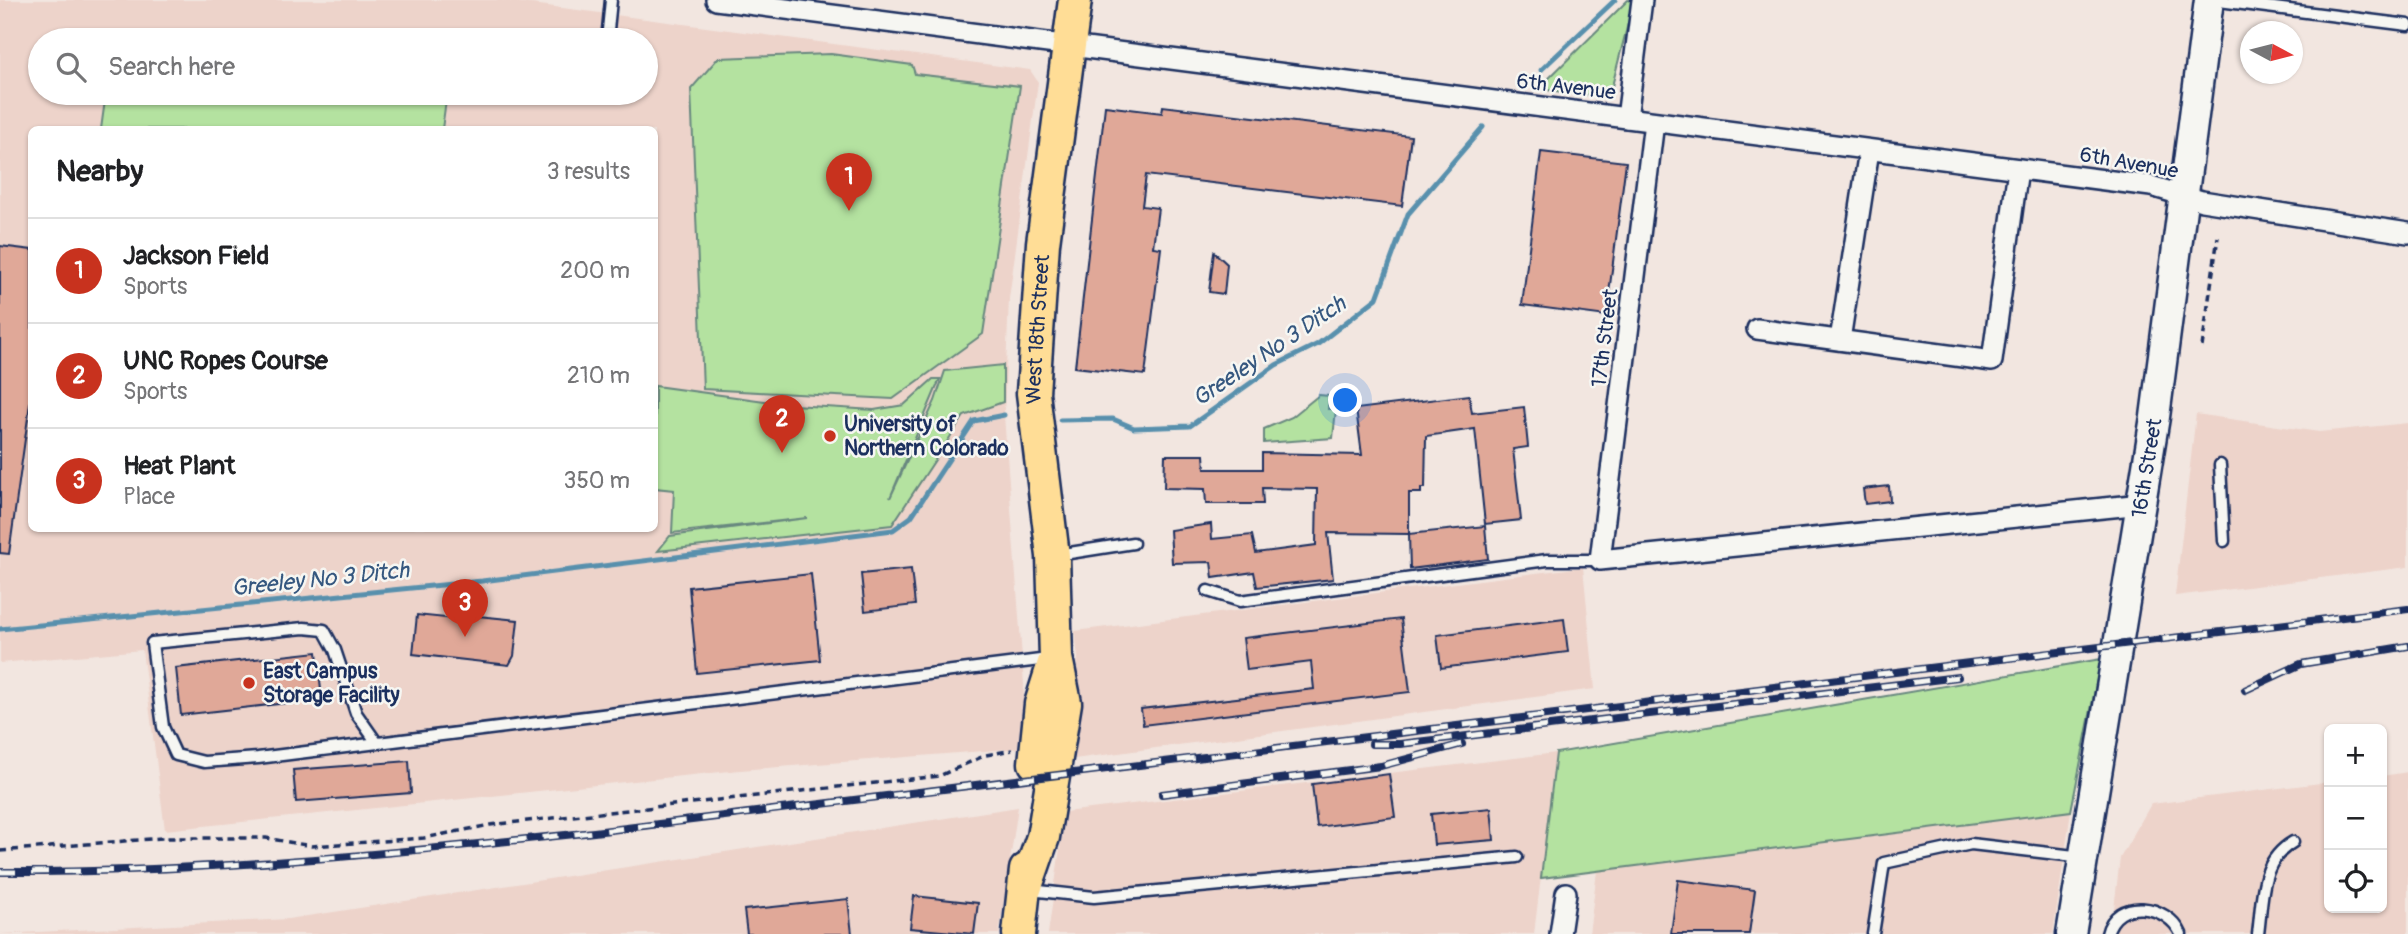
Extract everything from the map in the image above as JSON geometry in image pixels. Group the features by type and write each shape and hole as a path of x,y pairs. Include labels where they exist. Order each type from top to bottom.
{"main road":[{"name":"West 18th Street","path":"1025,889 1043,837 1065,703 1056,658 1053,556 1032,393 1043,243 1075,0"},
{"name":"16th Street","path":"2071,934 2142,504 2210,0"},
{"name":"West 18th Street","path":"1019,934 1041,704 1056,658"}],"street":[{"name":"6th Avenue","path":"716,0 2151,186 2184,196 2408,233"},
{"path":"1627,118 1642,0"},
{"name":"17th Street","path":"1600,559 1654,122"},
{"path":"1840,340 1870,150"},
{"path":"1757,330 1992,361 2018,169"},
{"path":"1600,559 2142,504"},
{"path":"1560,934 1566,893"}],"lane":[{"path":"608,28 611,0"},
{"path":"2210,0 2408,25"},
{"path":"2220,465 2224,541"},
{"path":"1053,556 1133,543"},
{"path":"1208,591 1240,601 1547,560 1600,559"},
{"path":"377,743 356,713 335,650 324,630 304,628 152,643 163,727 176,755 204,762 377,743 1056,658"},
{"path":"2258,934 2269,862 2278,850 2292,842"},
{"path":"1873,934 1884,863 1970,844 2083,857"},
{"path":"1025,889 1094,897 1517,857"},
{"path":"2107,934 2110,922 2118,912 2130,908 2167,916 2182,934"}],"path":[{"path":"2202,347 2218,237"},
{"path":"0,850 162,838 266,838 311,846 424,838 490,825 939,776 986,755 1038,744"}],"shaded area":[{"name":"University of Northern Colorado","path":"0,0 502,0 1030,70 1038,82 1009,299 1004,415 1024,684 1022,748 740,770 165,830 142,650 0,663"},
{"path":"2196,414 2319,432 2408,423 2408,567 2175,596"},
{"path":"1583,567 1595,689 1074,759 1070,731 1078,658 1075,631"},
{"path":"1556,753 1534,934 1048,934 1065,812"},
{"path":"2408,772 2408,934 2111,934 2120,858 2151,804 2324,783 2324,913 2387,913 2387,775"},
{"path":"1018,807 999,934 0,934 288,919"},
{"path":"2071,811 2053,934 1589,934 1597,871"}],"green space":[{"path":"1628,0 1634,0 1611,90 1598,96 1538,89"},
{"path":"831,54 912,65 915,74 1020,86 983,334 893,399 703,389 691,89 718,58"},
{"path":"104,105 445,105 442,126 101,126"},
{"path":"1003,365 1003,402 964,416 892,525 658,551 670,536 807,518 672,533 674,490 658,488 658,386 793,405 874,410 904,405 933,379 940,379 890,498 935,401 945,371"},
{"path":"1319,395 1329,396 1328,409 1336,409 1333,438 1264,443 1264,429 1292,417"},
{"path":"2101,659 2071,811 1541,878 1556,753"}],"building":[{"path":"1105,106 1162,113 1163,106 1411,136 1402,206 1146,175 1142,206 1158,208 1153,247 1161,248 1145,375 1075,367"},
{"path":"1541,152 1626,162 1606,316 1522,305"},
{"path":"0,246 28,250 28,418 9,554 0,553"},
{"path":"1214,252 1227,264 1224,294 1209,292"},
{"path":"1469,395 1472,413 1524,407 1528,447 1513,449 1521,520 1485,524 1475,429 1426,436 1425,488 1421,488 1421,493 1409,493 1409,534 1328,533 1333,579 1257,587 1254,572 1213,578 1211,562 1172,563 1170,530 1211,524 1212,539 1252,535 1256,553 1316,545 1317,489 1262,488 1263,504 1206,504 1205,489 1164,488 1165,455 1204,455 1205,469 1262,469 1262,453 1362,455 1356,409"},
{"path":"1889,486 1890,501 1865,504 1863,489"},
{"path":"1485,526 1488,559 1410,569 1409,534"},
{"path":"911,569 915,605 865,611 861,574"},
{"path":"811,574 820,660 697,673 689,587"},
{"path":"458,614 518,620 514,656 509,665 413,654 417,615 455,619"},
{"path":"1401,619 1410,692 1143,725 1141,709 1314,689 1311,662 1247,670 1243,638"},
{"path":"1564,619 1568,652 1441,668 1437,635"},
{"name":"East Campus Storage Facility","path":"317,652 322,699 181,715 176,668"},
{"path":"409,761 411,793 296,802 293,770"},
{"path":"1389,774 1395,817 1317,827 1312,784"},
{"path":"1491,808 1494,840 1434,845 1431,814"},
{"path":"1678,880 1755,890 1749,934 1671,934"},
{"path":"914,896 978,903 974,934 910,928"},
{"path":"848,899 852,934 747,934 744,910"}],"waterway":[{"name":"Greeley No 3 Ditch","path":"1541,70 1615,0"},
{"name":"Greeley No 3 Ditch","path":"1060,420 1113,419 1134,428 1190,426 1276,365 1318,344 1377,298 1408,214 1483,127"},
{"name":"Greeley No 3 Ditch","path":"0,629 482,581 893,530 911,517 974,421 1004,415"}],"railway":[{"path":"0,872 223,865 372,854 594,832 2408,609"},
{"path":"2245,690 2301,664 2408,646"},
{"path":"1372,744 1400,744 1958,677"},
{"path":"1162,794 1381,766 1462,744"}],"place":[{"name":"Jackson Field","path":"849,211"},
{"name":"University of Northern Colorado","path":"830,436"},
{"name":"UNC Ropes Course","path":"782,453"},
{"name":"Heat Plant","path":"465,637"},
{"name":"East Campus Storage Facility","path":"249,683"}]}
